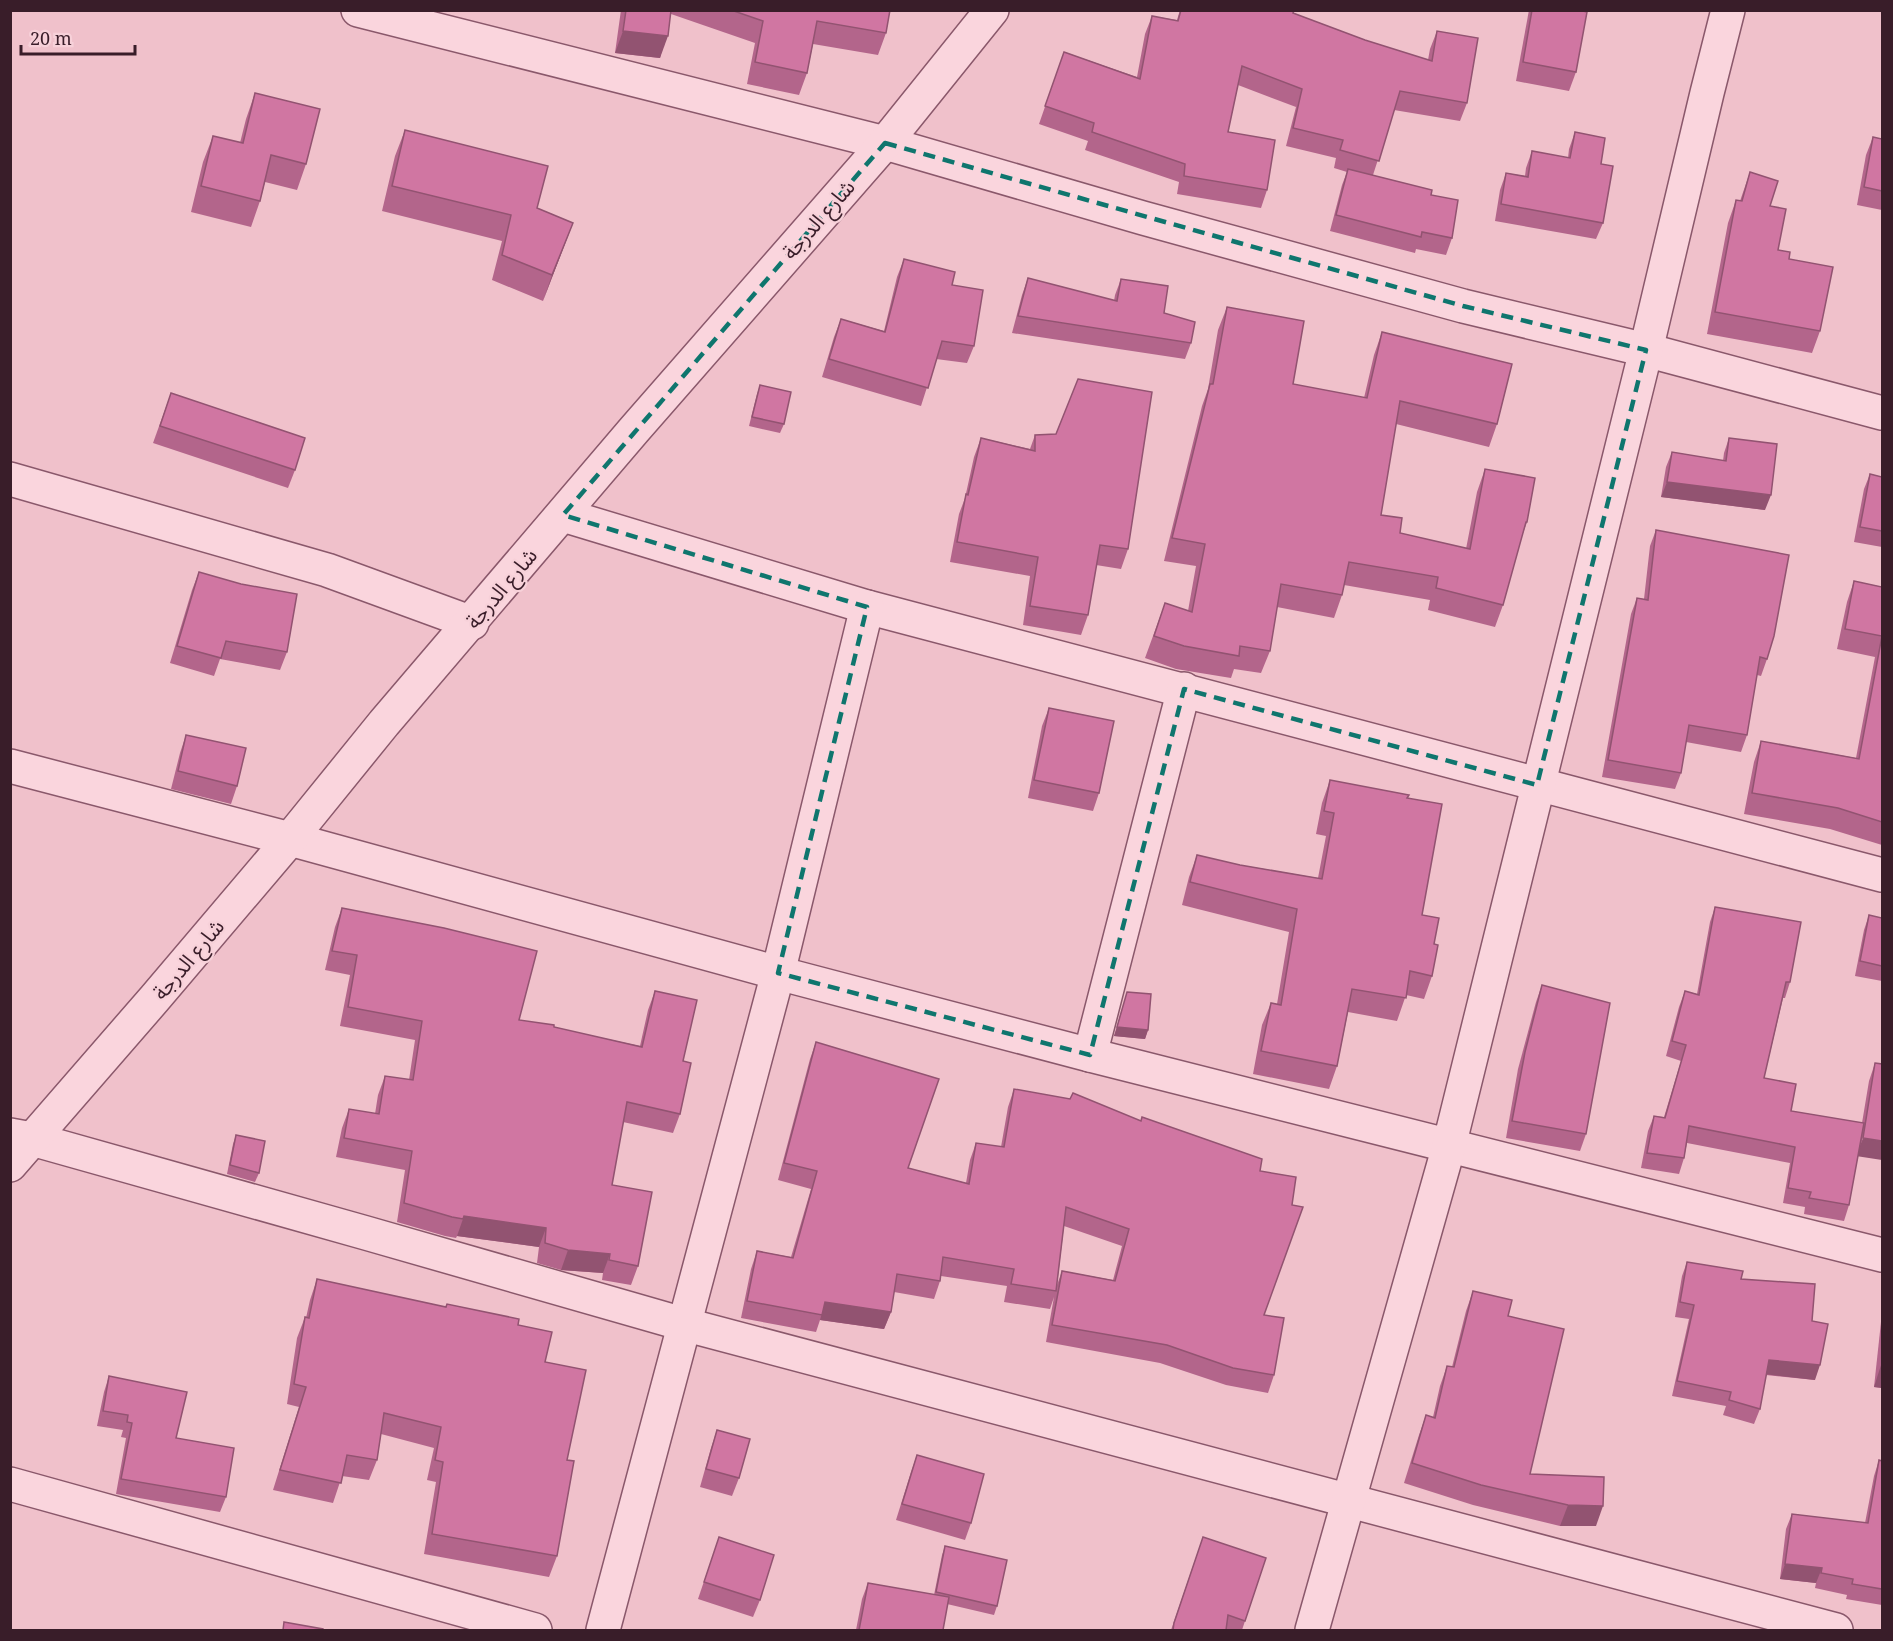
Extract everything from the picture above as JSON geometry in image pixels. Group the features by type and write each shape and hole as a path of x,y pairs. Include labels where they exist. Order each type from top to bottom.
{"street":[{"path":"358,10 885,143 1143,218 1406,290 1647,350 1882,413"},
{"name":"شارع الدرجة","path":"10,1164 21,1137 290,839 384,723 885,143 992,10"},
{"path":"1312,1630 1449,1146 1647,350 1728,10"},
{"path":"10,479 327,570 472,623"},
{"path":"563,515 867,606 1882,875"},
{"path":"603,1630 778,973 867,606"},
{"path":"1090,1055 1184,689"},
{"path":"10,766 290,839 778,973 1090,1055 1882,1255"},
{"path":"21,1137 683,1324 1021,1416 1836,1630"},
{"path":"10,1484 535,1630"}],"highlighted area":[{"path":"885,143 1463,306 1646,350 1537,785 1184,689 1090,1055 778,973 867,607 563,515"}],"building":[{"path":"626,10 671,10 668,36 623,31"},
{"path":"731,10 890,10 886,33 817,21 807,73 755,62 763,21"},
{"path":"1181,10 1294,10 1293,13 1365,40 1432,61 1437,31 1478,38 1467,103 1400,91 1379,161 1340,150 1343,140 1293,128 1302,89 1242,66 1228,132 1275,140 1267,190 1184,176 1185,164 1092,132 1094,123 1045,106 1064,52 1140,79 1152,16 1178,21"},
{"path":"1532,10 1587,12 1576,72 1523,62"},
{"path":"255,93 320,109 306,164 271,155 260,201 201,186 213,136 243,143"},
{"path":"405,130 548,166 537,208 573,223 552,275 502,255 511,215 392,186"},
{"path":"1575,132 1605,138 1601,164 1613,166 1603,223 1501,204 1506,173 1528,177 1532,151 1570,158"},
{"path":"1873,137 1882,139 1882,191 1864,187"},
{"path":"1348,169 1432,190 1431,195 1458,200 1452,238 1422,232 1421,237 1336,215"},
{"path":"1750,172 1778,181 1770,206 1786,209 1778,250 1790,252 1789,259 1833,267 1820,331 1715,312 1736,200 1742,201"},
{"path":"904,259 955,272 952,285 983,290 974,346 942,341 928,388 829,359 841,319 885,332"},
{"path":"1028,278 1117,301 1121,279 1168,286 1164,313 1195,322 1191,343 1018,316"},
{"path":"1227,307 1304,321 1293,384 1367,398 1382,332 1512,364 1497,424 1400,401 1381,515 1402,518 1400,533 1470,549 1485,469 1535,478 1527,522 1503,605 1436,588 1438,577 1349,562 1342,595 1281,584 1270,651 1240,646 1239,656 1184,646 1154,636 1165,603 1192,612 1205,544 1172,538 1210,384 1213,384"},
{"path":"1078,379 1152,392 1128,549 1100,545 1088,615 1030,606 1038,557 957,542 966,494 968,495 981,438 1035,451 1035,435 1056,434"},
{"path":"760,385 791,392 784,424 752,417"},
{"path":"171,393 305,438 295,470 160,426"},
{"path":"1729,438 1777,444 1771,495 1667,482 1672,452 1726,461"},
{"path":"1870,474 1882,477 1882,531 1860,527"},
{"path":"1656,530 1789,555 1774,636 1767,659 1760,657 1747,735 1689,725 1681,773 1608,760 1637,598 1648,600"},
{"path":"199,572 241,584 297,594 287,652 226,641 221,658 177,646"},
{"path":"1854,581 1882,587 1882,636 1845,629"},
{"path":"1882,636 1882,822 1838,808 1752,793 1761,741 1859,759"},
{"path":"1049,708 1114,721 1099,793 1034,780"},
{"path":"186,735 246,748 237,786 178,771"},
{"path":"1330,780 1409,795 1407,798 1442,804 1422,915 1439,918 1434,944 1438,945 1432,976 1410,971 1406,998 1352,989 1337,1066 1261,1051 1271,1003 1281,1005 1297,909 1190,882 1197,855 1322,879 1334,813 1324,811"},
{"path":"1715,907 1801,922 1790,982 1786,982 1764,1078 1796,1084 1791,1111 1864,1123 1849,1205 1809,1198 1811,1192 1788,1188 1795,1147 1689,1126 1684,1158 1647,1153 1654,1116 1665,1118 1686,1045 1672,1041 1685,991 1699,995"},
{"path":"342,908 444,928 537,951 519,1020 554,1025 554,1027 642,1047 655,991 697,1000 683,1061 691,1063 680,1114 627,1102 612,1185 652,1192 638,1266 609,1260 610,1254 568,1250 545,1243 546,1228 464,1216 463,1219 404,1203 412,1151 344,1138 349,1109 379,1114 385,1076 413,1080 422,1021 348,1007 357,955 332,951"},
{"path":"1869,915 1882,918 1882,966 1860,961"},
{"path":"1542,985 1610,1003 1586,1134 1512,1121 1525,1052"},
{"path":"1127,992 1151,994 1148,1030 1117,1027"},
{"path":"816,1042 939,1079 908,1168 969,1184 976,1143 1004,1147 1014,1089 1070,1099 1073,1093 1141,1121 1142,1117 1262,1159 1260,1171 1296,1177 1292,1205 1303,1207 1264,1315 1284,1318 1274,1375 1233,1368 1167,1345 1052,1325 1062,1271 1115,1281 1129,1229 1066,1207 1056,1291 1011,1284 1014,1269 943,1257 940,1281 897,1274 891,1312 825,1302 822,1315 747,1301 757,1251 793,1258 817,1171 784,1163"},
{"path":"1875,1063 1882,1064 1882,1141 1863,1138"},
{"path":"236,1135 265,1141 259,1173 230,1165"},
{"path":"1687,1262 1743,1271 1741,1279 1815,1284 1812,1321 1828,1324 1820,1365 1769,1360 1760,1409 1729,1400 1731,1392 1677,1381 1694,1305 1680,1302"},
{"path":"317,1279 446,1307 447,1304 519,1319 518,1325 552,1332 545,1362 586,1370 567,1460 574,1461 557,1556 432,1534 443,1462 435,1460 441,1427 384,1413 377,1460 347,1455 341,1483 280,1470 306,1387 294,1384 305,1317 309,1318"},
{"path":"1473,1291 1512,1300 1508,1316 1564,1329 1530,1474 1604,1477 1603,1506 1568,1505 1481,1485 1412,1463 1426,1415 1435,1418 1447,1366 1454,1367"},
{"path":"109,1376 187,1392 176,1438 234,1448 226,1497 121,1479 132,1423 127,1422 128,1415 103,1411"},
{"path":"717,1430 750,1439 739,1478 706,1469"},
{"path":"917,1455 984,1474 971,1523 902,1504"},
{"path":"1879,1460 1882,1461 1882,1589 1852,1584 1853,1579 1821,1573 1822,1568 1785,1564 1792,1514 1868,1523"},
{"path":"719,1537 774,1555 760,1600 704,1582"},
{"path":"1203,1537 1266,1558 1245,1621 1228,1615 1226,1630 1173,1630 1174,1623"},
{"path":"945,1546 1007,1560 997,1606 936,1592"},
{"path":"868,1583 949,1597 943,1630 859,1630"},
{"path":"284,1622 323,1629 323,1630 283,1630"}]}
